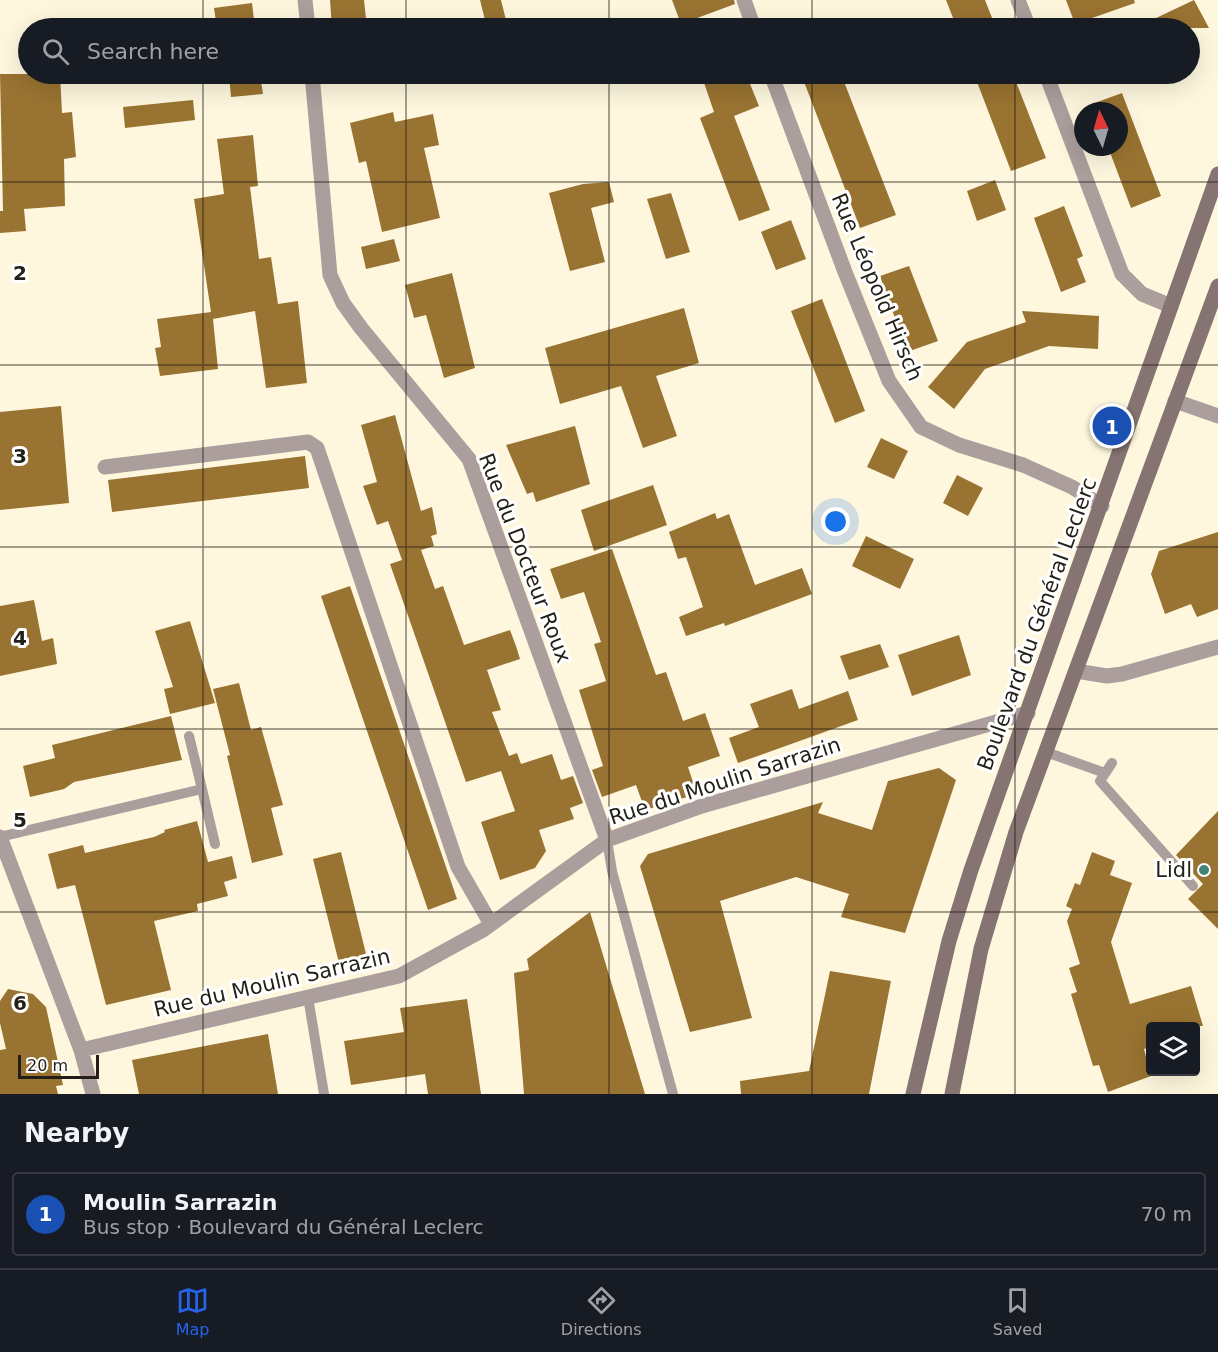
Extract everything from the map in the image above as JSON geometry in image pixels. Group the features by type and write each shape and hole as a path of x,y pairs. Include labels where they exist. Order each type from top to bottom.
{"street":[{"path":"305,0 307,18"},
{"path":"744,0 750,18"},
{"path":"1018,0 1025,18"},
{"name":"Rue du Docteur Roux","path":"313,84 330,275 343,303 361,328 469,459 607,840"},
{"name":"Rue Léopold Hirsch","path":"775,84 845,272 889,381 921,427 959,445 1023,465 1072,488 1102,506"},
{"path":"1050,84 1122,274 1142,294 1171,306"},
{"name":"Boulevard du Général Leclerc","path":"913,1094 949,941 971,870 1218,174"},
{"path":"952,1094 971,992 991,909 1046,752 1218,286"},
{"path":"1175,401 1218,416"},
{"path":"105,467 308,442 317,448 458,867 491,924"},
{"path":"1076,671 1107,676 1122,674 1218,648"},
{"name":"Rue du Moulin Sarrazin","path":"81,1050 399,976 491,924 607,840 702,806 1028,713"},
{"path":"0,837 4,861 81,1050 93,1094"}],"lane":[{"path":"189,736 215,844"},
{"path":"1046,752 1106,773"},
{"path":"1112,763 1100,781 1193,886"},
{"path":"0,837 202,789"},
{"path":"607,840 612,871 673,1094"},
{"path":"308,997 324,1094"}],"building":[{"path":"330,0 364,0 366,18 331,18"},
{"path":"480,0 501,0 506,18 484,18"},
{"path":"672,0 734,0 735,4 697,18 679,18"},
{"path":"946,0 985,0 992,18 953,18"},
{"path":"1066,0 1134,0 1135,3 1092,18 1073,18"},
{"path":"1194,0 1209,28 1200,28 1200,18 1156,18"},
{"path":"252,3 254,18 216,18 214,8"},
{"path":"0,74 18,74 18,84 61,84 62,113 72,112 76,157 64,159 65,206 24,209 26,231 0,233 0,211 3,211"},
{"path":"230,84 262,84 263,94 231,97"},
{"path":"704,84 750,84 759,106 734,116 770,210 739,221 700,118 714,112"},
{"path":"805,84 845,84 896,215 860,228"},
{"path":"978,84 1017,84 1046,158 1011,171"},
{"path":"1122,93 1125,102 1097,102"},
{"path":"193,100 195,120 125,128 123,107"},
{"path":"1128,109 1161,196 1131,208 1111,156 1128,156"},
{"path":"393,112 395,122 433,114 439,145 424,148 440,218 382,232 366,161 359,163 350,123"},
{"path":"253,135 258,186 250,187 259,259 271,257 278,304 298,301 307,383 266,388 255,311 213,319 218,369 160,376 155,348 161,347 157,319 211,312 194,199 224,194 217,139"},
{"path":"995,180 1006,210 977,221 967,191"},
{"path":"609,182 614,202 591,208 605,262 570,271 549,193 583,184"},
{"path":"671,193 690,252 666,259 647,199"},
{"path":"1064,206 1083,256 1077,259 1086,282 1061,292 1034,218"},
{"path":"791,220 806,259 776,270 761,232"},
{"path":"394,239 400,261 366,269 361,247"},
{"path":"909,266 938,341 907,352 880,276"},
{"path":"452,273 475,368 444,378 426,315 414,318 405,285"},
{"path":"822,299 865,411 835,423 791,311"},
{"path":"684,308 699,363 656,376 677,436 643,448 621,386 560,404 545,348"},
{"path":"1022,311 1099,316 1098,349 1049,346 985,369 954,409 928,387 967,342 1026,322"},
{"path":"61,406 69,503 0,510 0,412"},
{"path":"395,415 421,511 432,507 437,534 431,536 434,546 421,550 435,589 443,586 464,645 510,630 516,646 520,659 487,670 501,710 492,712 509,756 517,753 521,764 552,754 561,780 573,776 583,803 570,808 574,819 539,830 546,851 535,868 500,880 481,822 515,811 501,771 466,782 390,564 402,560 388,521 377,525 363,486 377,482 361,425"},
{"path":"575,426 590,484 536,502 533,492 527,494 506,445"},
{"path":"881,438 908,451 894,479 867,467"},
{"path":"305,456 309,488 112,512 108,480"},
{"path":"957,475 983,488 968,516 943,503"},
{"path":"653,485 667,525 594,551 581,510"},
{"path":"715,513 717,519 729,514 755,585 802,568 812,594 725,626 724,623 686,636 679,617 703,607 686,557 678,559 669,532"},
{"path":"1218,532 1218,609 1197,617 1191,604 1165,614 1151,574 1159,551"},
{"path":"866,536 914,559 900,589 852,566"},
{"path":"612,549 656,675 666,672 683,721 705,713 720,756 688,767 697,794 645,810 636,785 602,797 592,770 603,766 579,690 606,681 594,644 601,642 584,592 561,599 550,569"},
{"path":"350,586 457,899 428,910 321,596"},
{"path":"34,600 42,641 53,638 57,664 0,676 0,606"},
{"path":"190,621 215,703 170,714 164,689 173,687 155,631"},
{"path":"959,635 971,675 912,696 898,655"},
{"path":"880,644 889,667 849,680 840,656"},
{"path":"239,683 251,730 261,727 283,805 271,808 283,855 252,863 227,756 230,755 213,689"},
{"path":"792,689 799,709 848,691 858,720 738,763 729,738 759,727 750,704"},
{"path":"171,716 182,760 74,782 64,789 30,797 23,766 55,758 52,745"},
{"path":"939,768 956,780 905,933 841,917 849,894 796,877 720,901 752,1018 690,1032 640,866 648,854 823,802 818,813 872,830 888,781"},
{"name":"Lidl","path":"1218,811 1218,929 1188,899 1203,884 1176,855"},
{"path":"197,821 208,862 232,856 237,878 224,882 228,896 197,904 198,911 154,921 171,990 106,1005 75,885 57,889 48,854 83,845 85,853 154,837 165,832 164,830"},
{"path":"341,852 367,958 339,963 313,859"},
{"path":"1092,852 1115,861 1110,875 1132,883 1111,942 1130,1004 1191,986 1203,1026 1200,1026 1200,1022 1146,1022 1146,1048 1144,1049 1146,1076 1151,1076 1108,1092 1099,1065 1093,1066 1071,994 1077,992 1069,968 1080,964 1067,921 1072,909 1066,906 1075,883 1080,885"},
{"path":"590,912 645,1094 524,1094 514,973 529,970 527,959"},
{"path":"830,971 891,981 869,1094 741,1094 740,1081 809,1071"},
{"path":"8,989 33,994 46,1007 63,1085 56,1086 58,1094 0,1094 0,1050 6,1049 0,1023 0,1001"},
{"path":"467,999 481,1094 428,1094 425,1074 351,1085 344,1041 404,1032 400,1008"},
{"path":"268,1034 278,1094 139,1094 132,1060"}],"place":[{"name":"Moulin Sarrazin","path":"1112,426"},
{"name":"Lidl","path":"1204,870"}]}
